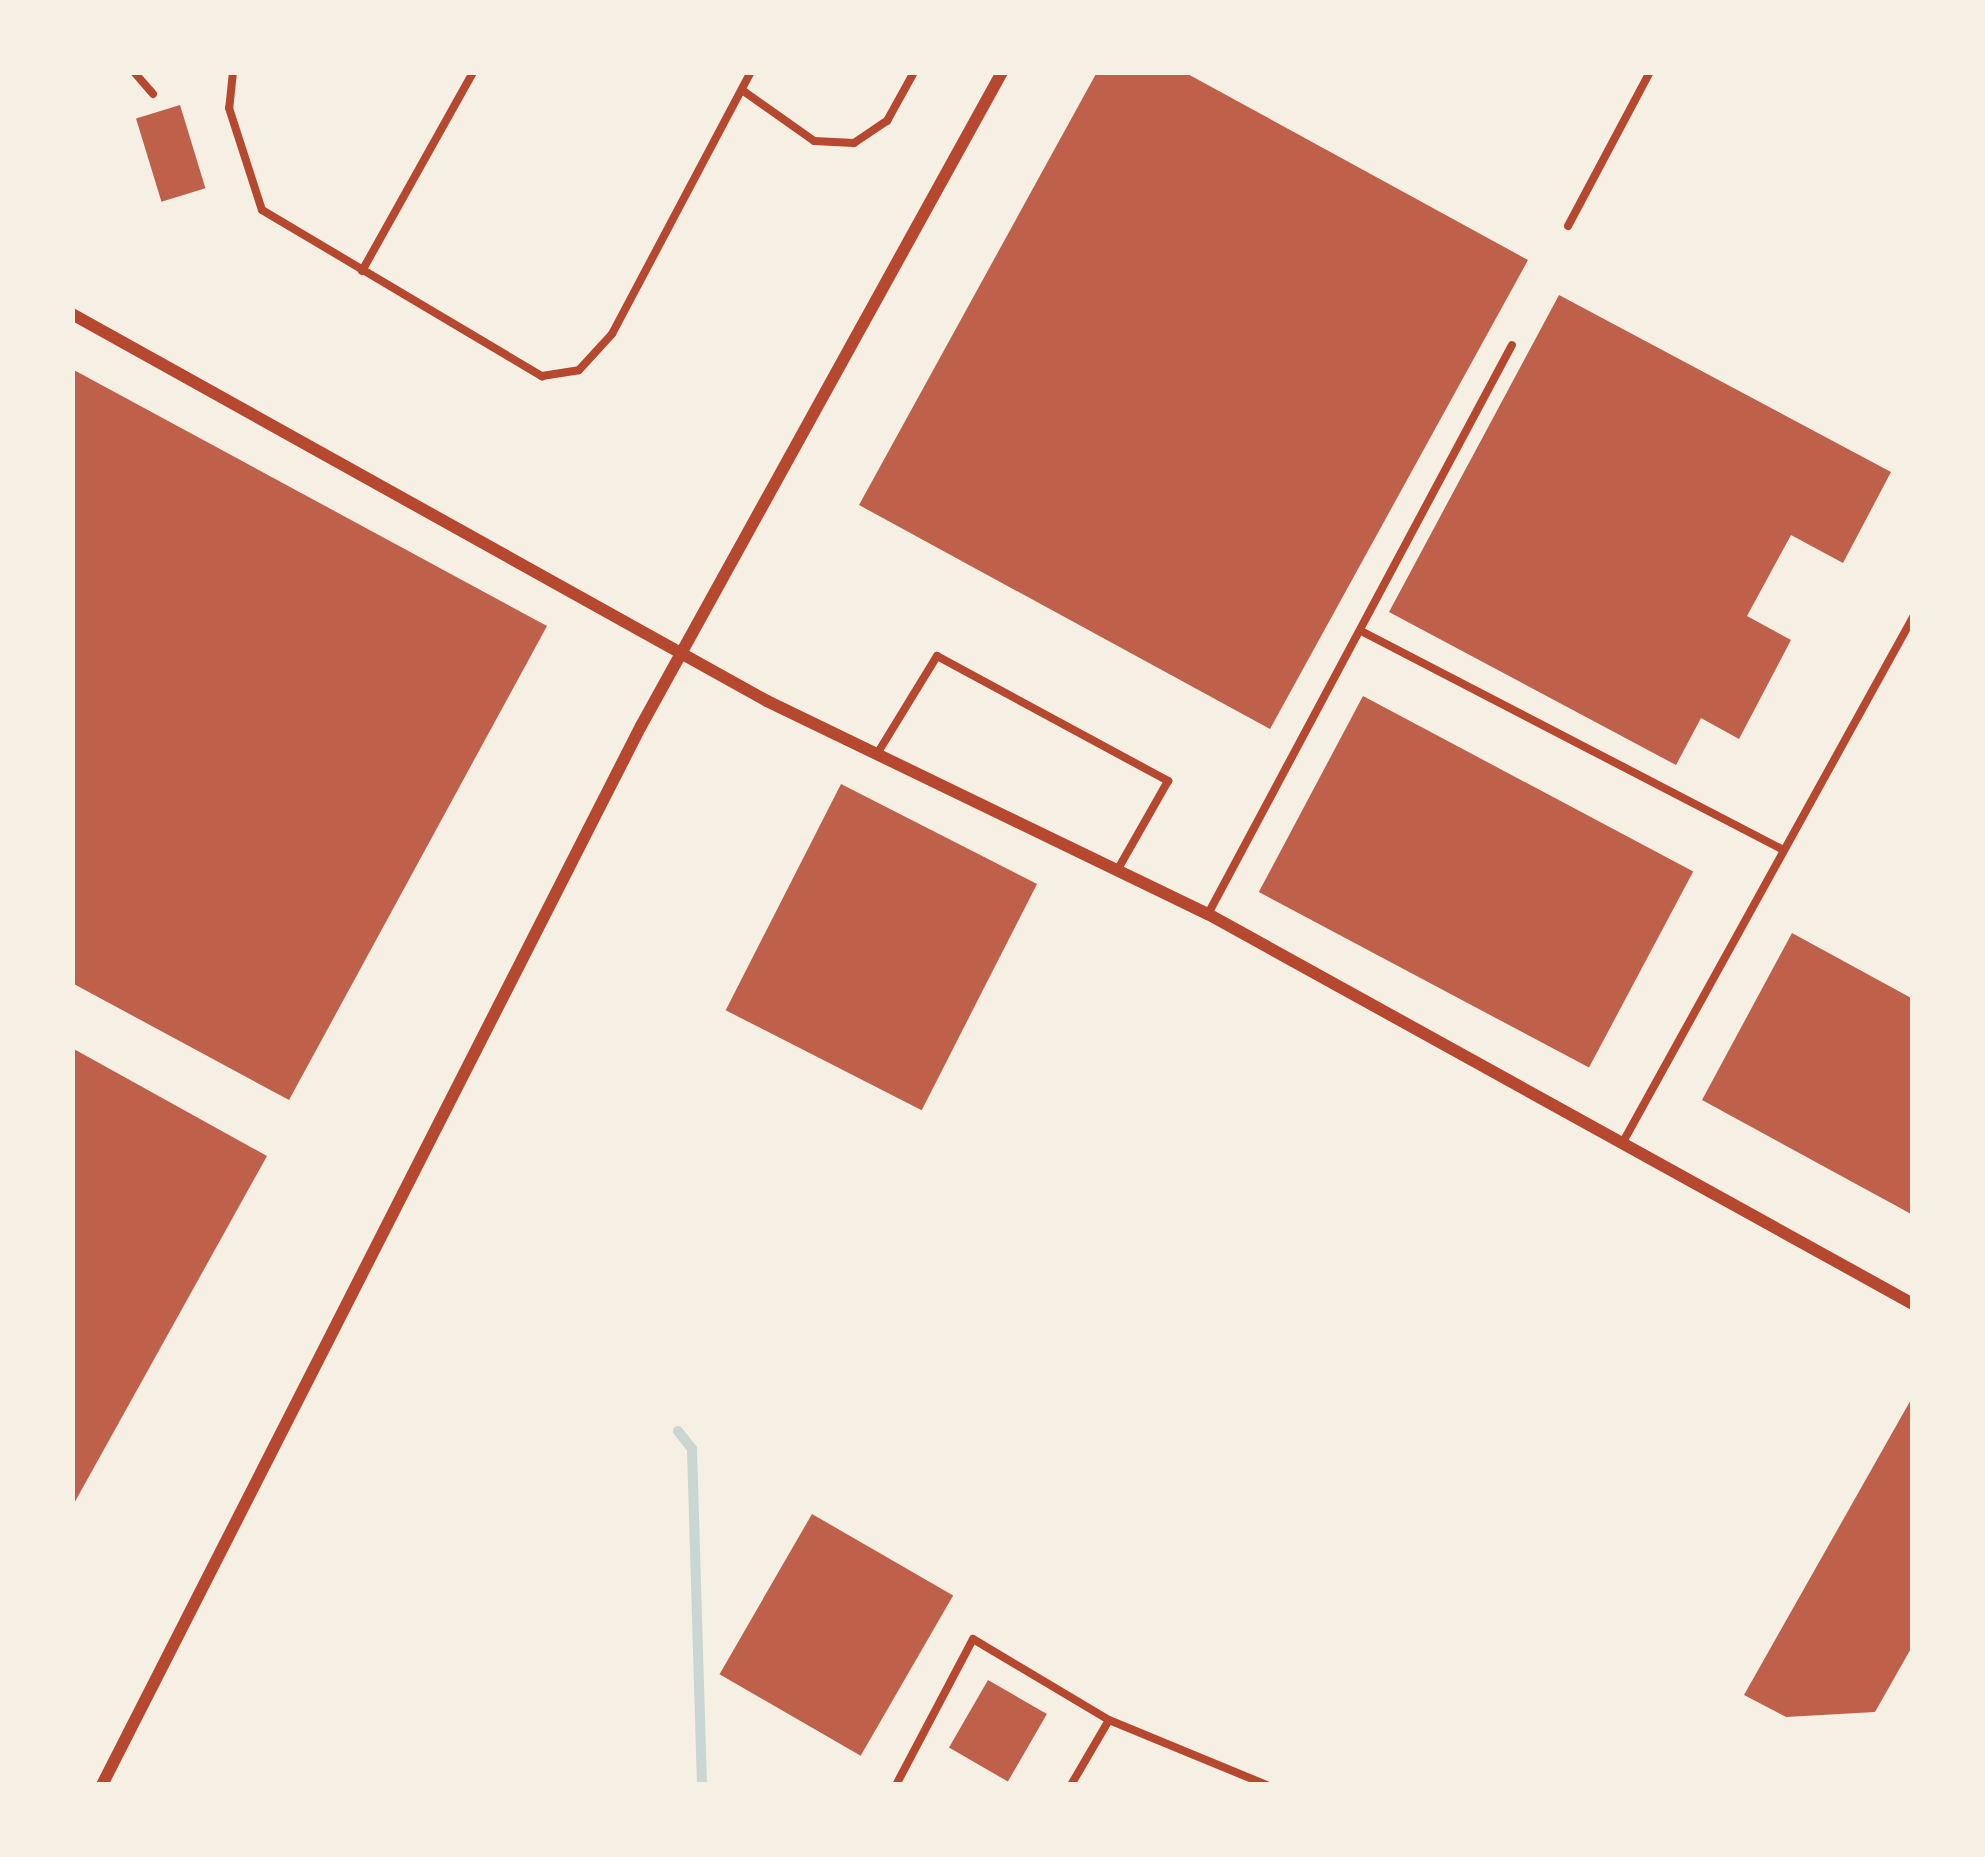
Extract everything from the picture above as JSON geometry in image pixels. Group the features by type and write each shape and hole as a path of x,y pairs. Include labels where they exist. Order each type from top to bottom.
{"street":[{"path":"102,1785 682,652 1002,72"},
{"path":"72,314 682,652 877,754 1208,914 1913,1304"}],"lane":[{"path":"134,72 153,94"},
{"path":"232,72 229,108 245,175 262,210 542,376 579,370 612,334 751,72"},
{"path":"362,271 473,72"},
{"path":"742,91 814,141 854,142 887,121 914,72"},
{"path":"1568,226 1650,72"},
{"path":"1208,914 1363,632 1512,345"},
{"path":"1623,1142 1913,617"},
{"path":"1363,632 1781,849"},
{"path":"877,754 937,656 1168,782 1117,870"},
{"path":"896,1785 973,1639 1108,1720 1267,1785"},
{"path":"1071,1785 1108,1720"}],"building":[{"path":"1097,72 1184,72 1528,260 1270,729 859,505"},
{"path":"180,105 205,188 161,202 136,118"},
{"path":"1559,295 1891,472 1843,563 1791,535 1747,616 1791,640 1739,739 1701,718 1676,765 1389,612"},
{"path":"72,369 547,626 289,1100 72,983"},
{"path":"1363,696 1693,872 1589,1068 1259,892"},
{"path":"841,784 1037,884 922,1110 726,1010"},
{"path":"1792,933 1913,999 1913,1215 1702,1100"},
{"path":"72,1048 267,1156 72,1507"},
{"path":"1913,1396 1913,1645 1875,1712 1786,1717 1744,1695"},
{"path":"812,1514 953,1596 861,1756 720,1674"},
{"path":"988,1680 1047,1714 1008,1782 949,1748"}],"waterway":[{"path":"678,1431 692,1449 702,1785"}]}
